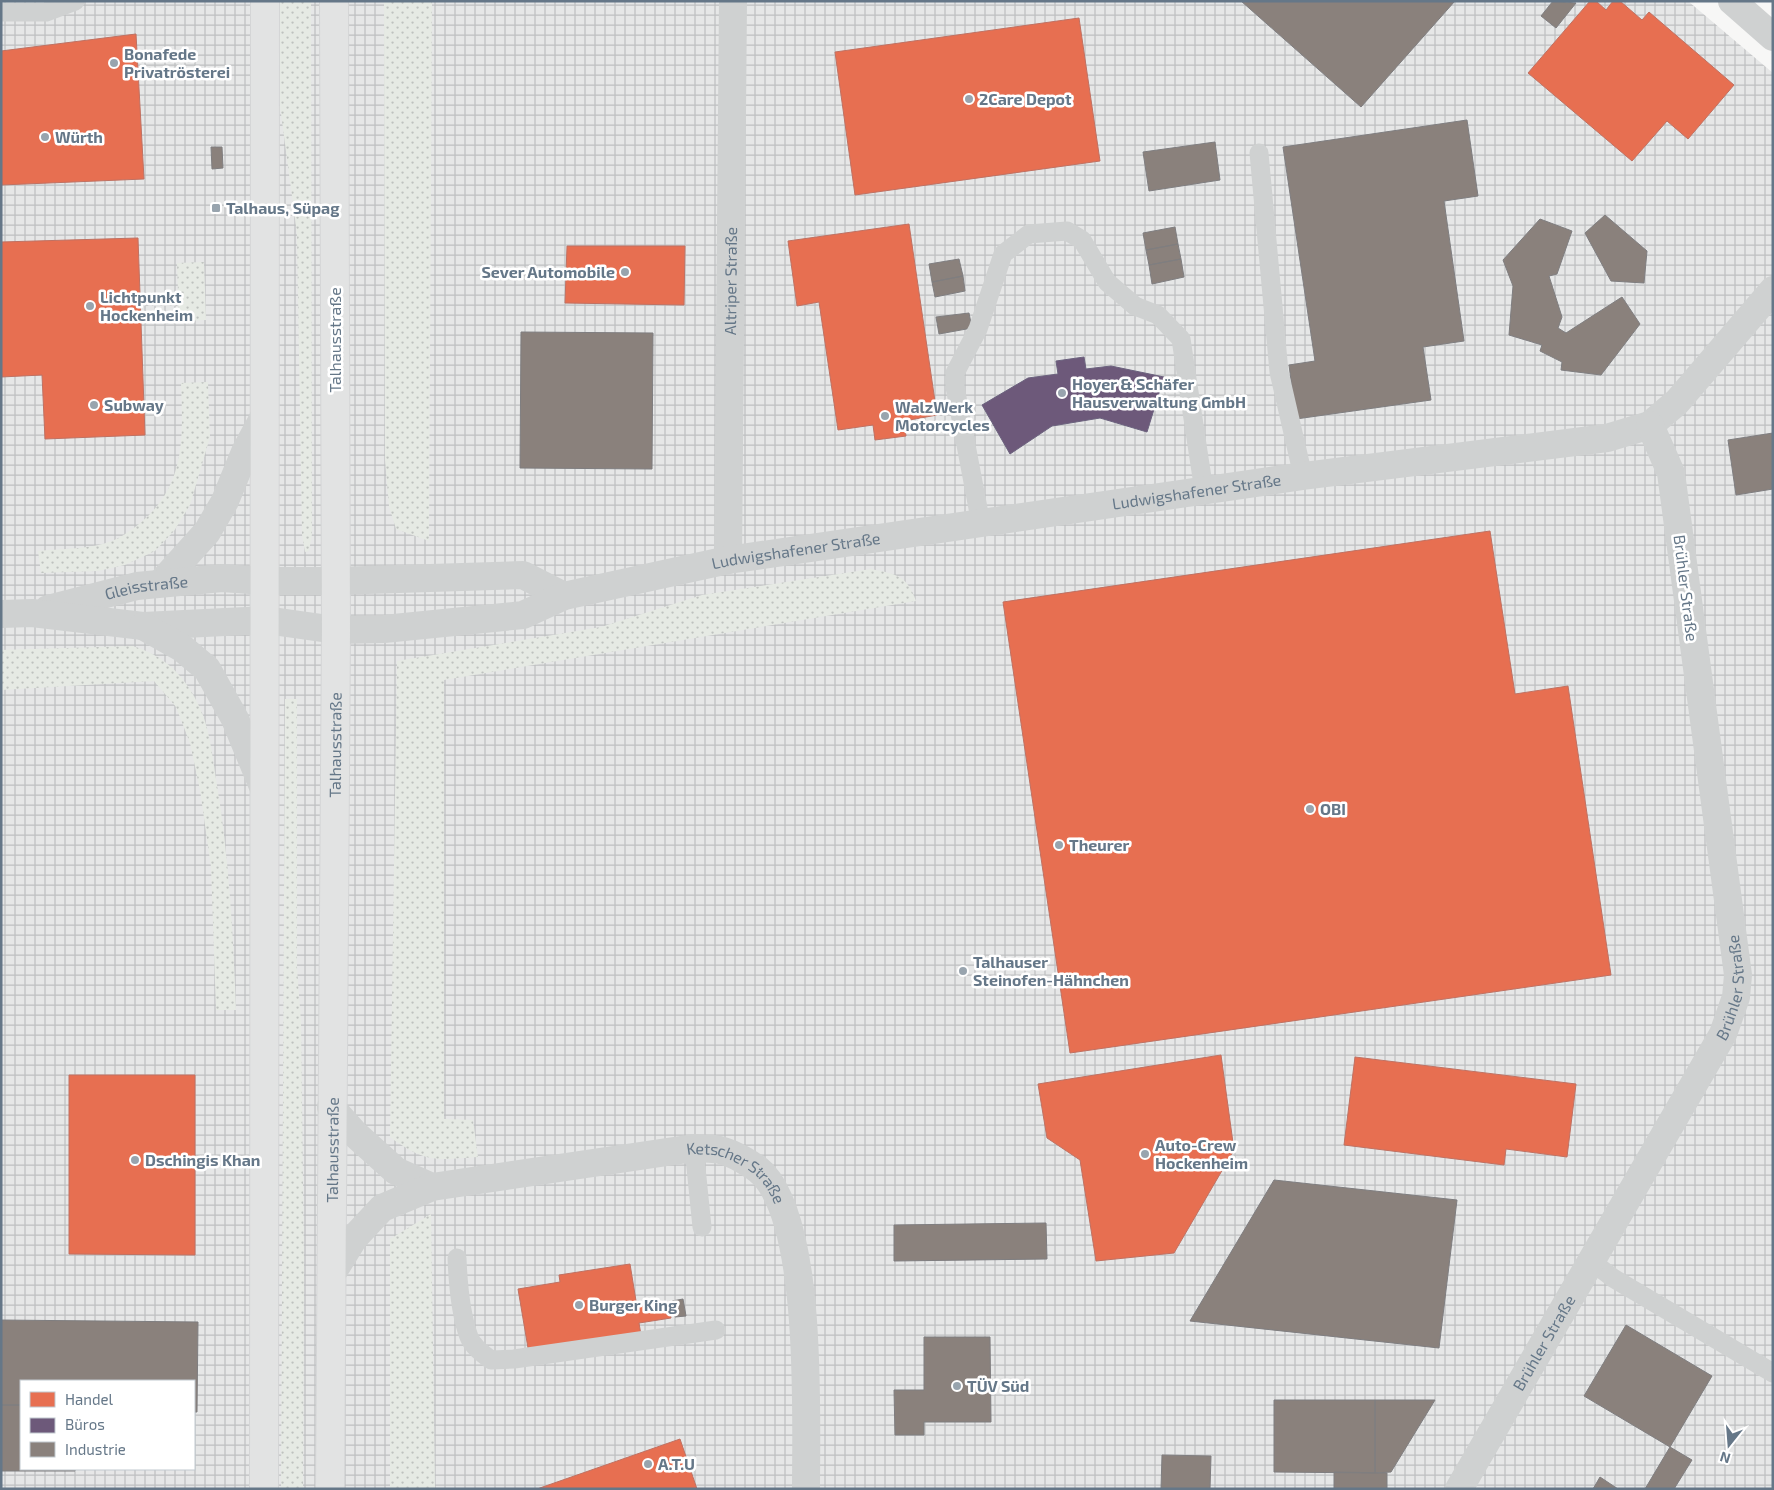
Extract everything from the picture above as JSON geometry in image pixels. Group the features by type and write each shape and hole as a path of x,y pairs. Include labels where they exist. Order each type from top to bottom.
{"main road":[{"path":"264,1489 265,1"},
{"name":"Talhausstraße","path":"330,1489 336,630 334,1"}],"street":[{"name":"Altriper Straße","path":"728,560 733,1"},
{"path":"1732,1 1773,37"},
{"name":"Ludwigshafener Straße","path":"265,620 336,630 384,629 523,616 564,596 728,560 1303,476 1607,438 1650,425 1677,402 1773,290"},
{"path":"162,583 207,532 225,501 245,452 265,415"},
{"name":"Brühler Straße","path":"1459,1489 1723,1034 1736,997 1738,975 1671,473 1650,425"},
{"path":"335,581 523,575 564,596"},
{"name":"Gleisstraße","path":"32,613 137,586 162,583 222,578 265,581 335,581"},
{"name":"Gleisstraße","path":"1,614 32,613 142,626 265,620"},
{"path":"142,626 182,648 207,669 235,719 265,791"},
{"path":"332,1107 356,1135 396,1172 432,1187"},
{"name":"Ketscher Straße","path":"333,1272 354,1238 382,1208 432,1187 694,1148 721,1150 762,1173 773,1188 783,1209 797,1269 805,1326 806,1489"}],"lane":[{"path":"1,12 46,12 75,1"},
{"path":"1259,153 1279,372 1303,476"},
{"path":"981,524 954,373 978,330 1003,254 1029,234 1043,231 1067,231 1082,240 1107,282 1136,306 1158,315 1181,339 1204,491"},
{"path":"694,1148 702,1227"},
{"path":"457,1258 458,1284 469,1338 491,1360 716,1330"},
{"path":"1591,1261 1613,1278 1773,1373"}],"shaded area":[{"path":"1,1 1688,1 1773,73 1773,1489 1,1489"},
{"path":"278,1 311,1 312,534 309,551 305,552 302,535 297,234 278,91"},
{"path":"384,1 432,1 429,541 396,529 389,506 385,460"},
{"path":"204,262 206,320 179,321 177,263"},
{"path":"208,382 210,437 190,505 174,531 155,551 125,565 98,571 41,573 38,551 81,548 110,542 132,530 154,509 166,494 178,460 182,423 181,383"},
{"path":"871,569 900,577 913,592 916,601 444,680 444,1119 473,1120 478,1157 441,1159 422,1156 390,1137 397,661 601,627 702,595"},
{"path":"132,646 155,655 181,677 200,708 206,725 220,808 227,865 236,1010 216,1010 211,867 200,790 190,743 176,707 154,681 1,690 1,650"},
{"path":"285,699 297,699 297,968 301,1021 304,1267 303,1489 281,1489"},
{"path":"431,1214 435,1489 390,1489 390,1239"}],"building: Handel":[{"path":"1590,1 1596,1 1606,10 1613,1 1620,1 1642,20 1649,12 1734,85 1688,139 1667,121 1632,161 1528,73"},
{"path":"1079,18 1100,161 855,195 835,52"},
{"path":"136,34 144,179 1,185 1,51"},
{"path":"909,224 937,415 904,421 906,436 875,440 873,425 838,430 819,302 797,306 788,241"},
{"path":"138,238 145,435 45,439 42,375 1,377 1,242"},
{"path":"567,246 685,246 684,305 565,303"},
{"name":"OBI","path":"1490,531 1515,694 1568,686 1611,975 1070,1053 1003,602"},
{"path":"1221,1055 1234,1150 1174,1253 1096,1261 1080,1160 1047,1138 1038,1084"},
{"path":"1355,1057 1576,1084 1567,1157 1506,1149 1504,1165 1344,1145"},
{"path":"69,1075 195,1075 195,1255 69,1254"},
{"name":"Burger King","path":"630,1264 637,1307 668,1302 671,1318 639,1323 641,1335 528,1348 518,1289 560,1282 559,1275"},
{"name":"A.T.U","path":"680,1439 697,1489 537,1489"}],"building: Büros":[{"path":"1084,357 1086,369 1111,366 1164,377 1147,432 1100,418 1052,426 1010,454 982,405 1028,378 1058,374 1056,361"}],"building: Industrie":[{"path":"1241,1 1455,1 1361,107"},
{"path":"1553,1 1576,3 1556,28 1541,16"},
{"path":"1467,120 1478,196 1444,201 1464,341 1423,347 1431,400 1296,419 1289,365 1315,361 1283,147"},
{"path":"1215,142 1220,180 1149,191 1143,152"},
{"path":"211,147 222,147 223,168 212,169"},
{"path":"1605,215 1647,251 1644,283 1611,281 1585,233"},
{"path":"1540,219 1572,231 1557,274 1549,276 1562,317 1558,328 1566,333 1622,297 1640,324 1601,375 1561,370 1562,362 1540,351 1542,345 1509,335 1513,286 1503,260"},
{"path":"1175,227 1178,244 1146,250 1143,233"},
{"path":"1178,244 1181,259 1149,265 1146,250"},
{"path":"959,259 963,276 932,282 929,264"},
{"path":"1181,259 1184,277 1152,284 1149,265"},
{"path":"963,276 965,291 935,297 932,282"},
{"path":"969,313 972,328 939,334 936,317"},
{"path":"521,332 653,333 652,469 520,468"},
{"path":"1773,433 1773,489 1736,495 1728,440"},
{"path":"1274,1180 1457,1200 1439,1348 1190,1321"},
{"path":"1046,1223 1047,1259 894,1261 894,1225"},
{"path":"683,1299 686,1316 675,1317 672,1301"},
{"path":"1,1320 198,1322 197,1412 195,1412 195,1380 20,1380 20,1405 1,1405"},
{"path":"1626,1325 1712,1376 1670,1447 1584,1396"},
{"name":"TÜV Süd","path":"924,1337 990,1337 991,1422 924,1422 924,1435 895,1435 894,1390 924,1390"},
{"path":"1274,1400 1375,1400 1375,1473 1274,1472"},
{"path":"1375,1400 1435,1400 1391,1472 1375,1473"},
{"path":"1,1405 20,1405 20,1470 75,1470 75,1471 1,1471"},
{"path":"1670,1447 1692,1460 1674,1489 1645,1489"},
{"path":"1162,1455 1211,1456 1210,1489 1161,1489"},
{"path":"1334,1472 1387,1473 1387,1489 1334,1489"},
{"path":"1600,1477 1618,1489 1593,1489"}],"place":[{"name":"Bonafede Privatrösterei","path":"114,63"},
{"name":"2Care Depot","path":"969,99"},
{"name":"Würth","path":"45,137"},
{"name":"Talhaus, Süpag","path":"216,208"},
{"name":"Sever Automobile","path":"625,272"},
{"name":"Lichtpunkt Hockenheim","path":"90,306"},
{"name":"Hoyer & Schäfer Hausverwaltung GmbH","path":"1062,393"},
{"name":"Subway","path":"94,405"},
{"name":"WalzWerk Motorcycles","path":"885,416"},
{"name":"OBI","path":"1310,809"},
{"name":"Theurer","path":"1059,845"},
{"name":"Talhauser Steinofen-Hähnchen","path":"963,971"},
{"name":"Auto-Crew Hockenheim","path":"1145,1154"},
{"name":"Dschingis Khan","path":"135,1160"},
{"name":"Burger King","path":"579,1305"},
{"name":"TÜV Süd","path":"957,1386"},
{"name":"A.T.U","path":"648,1464"}]}
